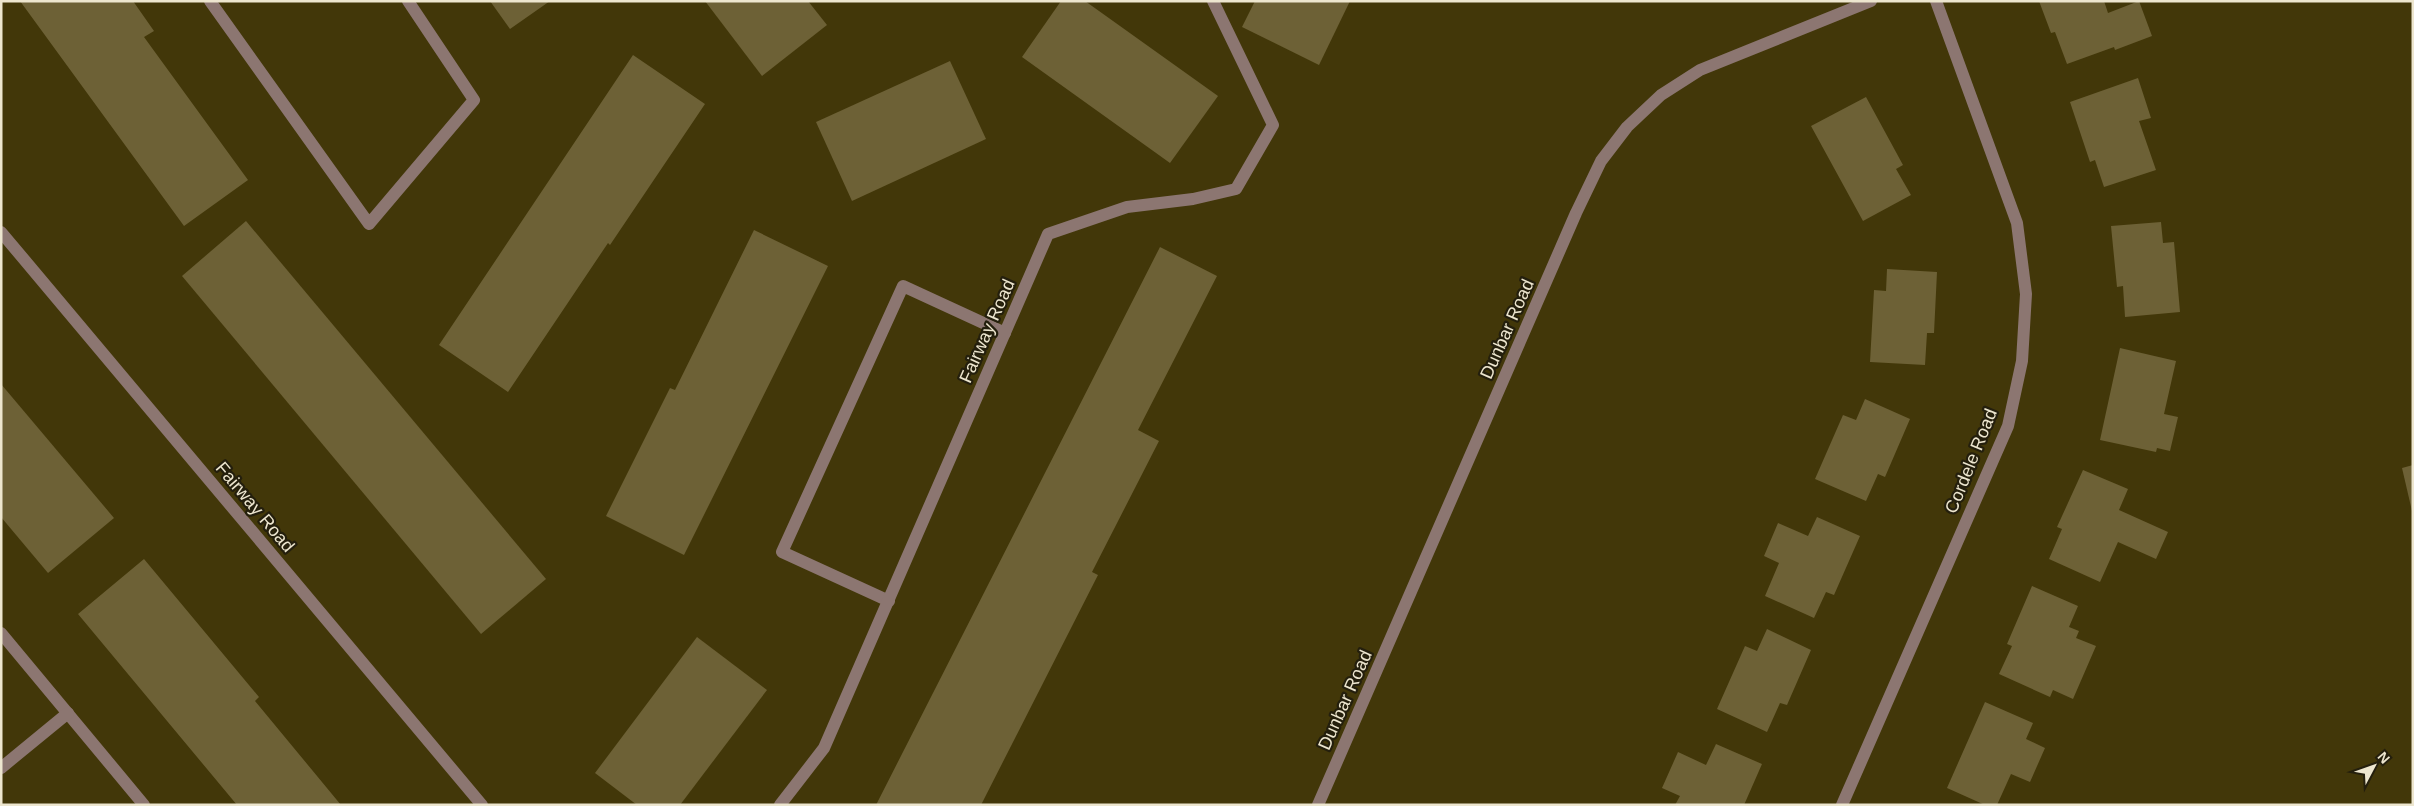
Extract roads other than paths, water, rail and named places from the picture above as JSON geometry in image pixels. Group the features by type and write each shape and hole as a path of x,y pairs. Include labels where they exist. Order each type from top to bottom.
{"street":[{"path":"210,1 369,224 474,100 408,1"},
{"name":"Fairway Road","path":"780,805 824,748 1048,234 1127,207 1193,199 1236,189 1273,124 1213,1"},
{"name":"Dunbar Road","path":"1318,805 1572,222 1601,161 1627,127 1660,95 1700,70 1871,1"},
{"name":"Cordele Road","path":"1842,805 2008,426 2022,361 2026,294 2017,223 1936,1"},
{"name":"Fairway Road","path":"1,232 482,805"},
{"path":"888,601 782,552 903,286 1005,333"},
{"path":"1,633 144,805"},
{"path":"1,768 68,713"}]}
